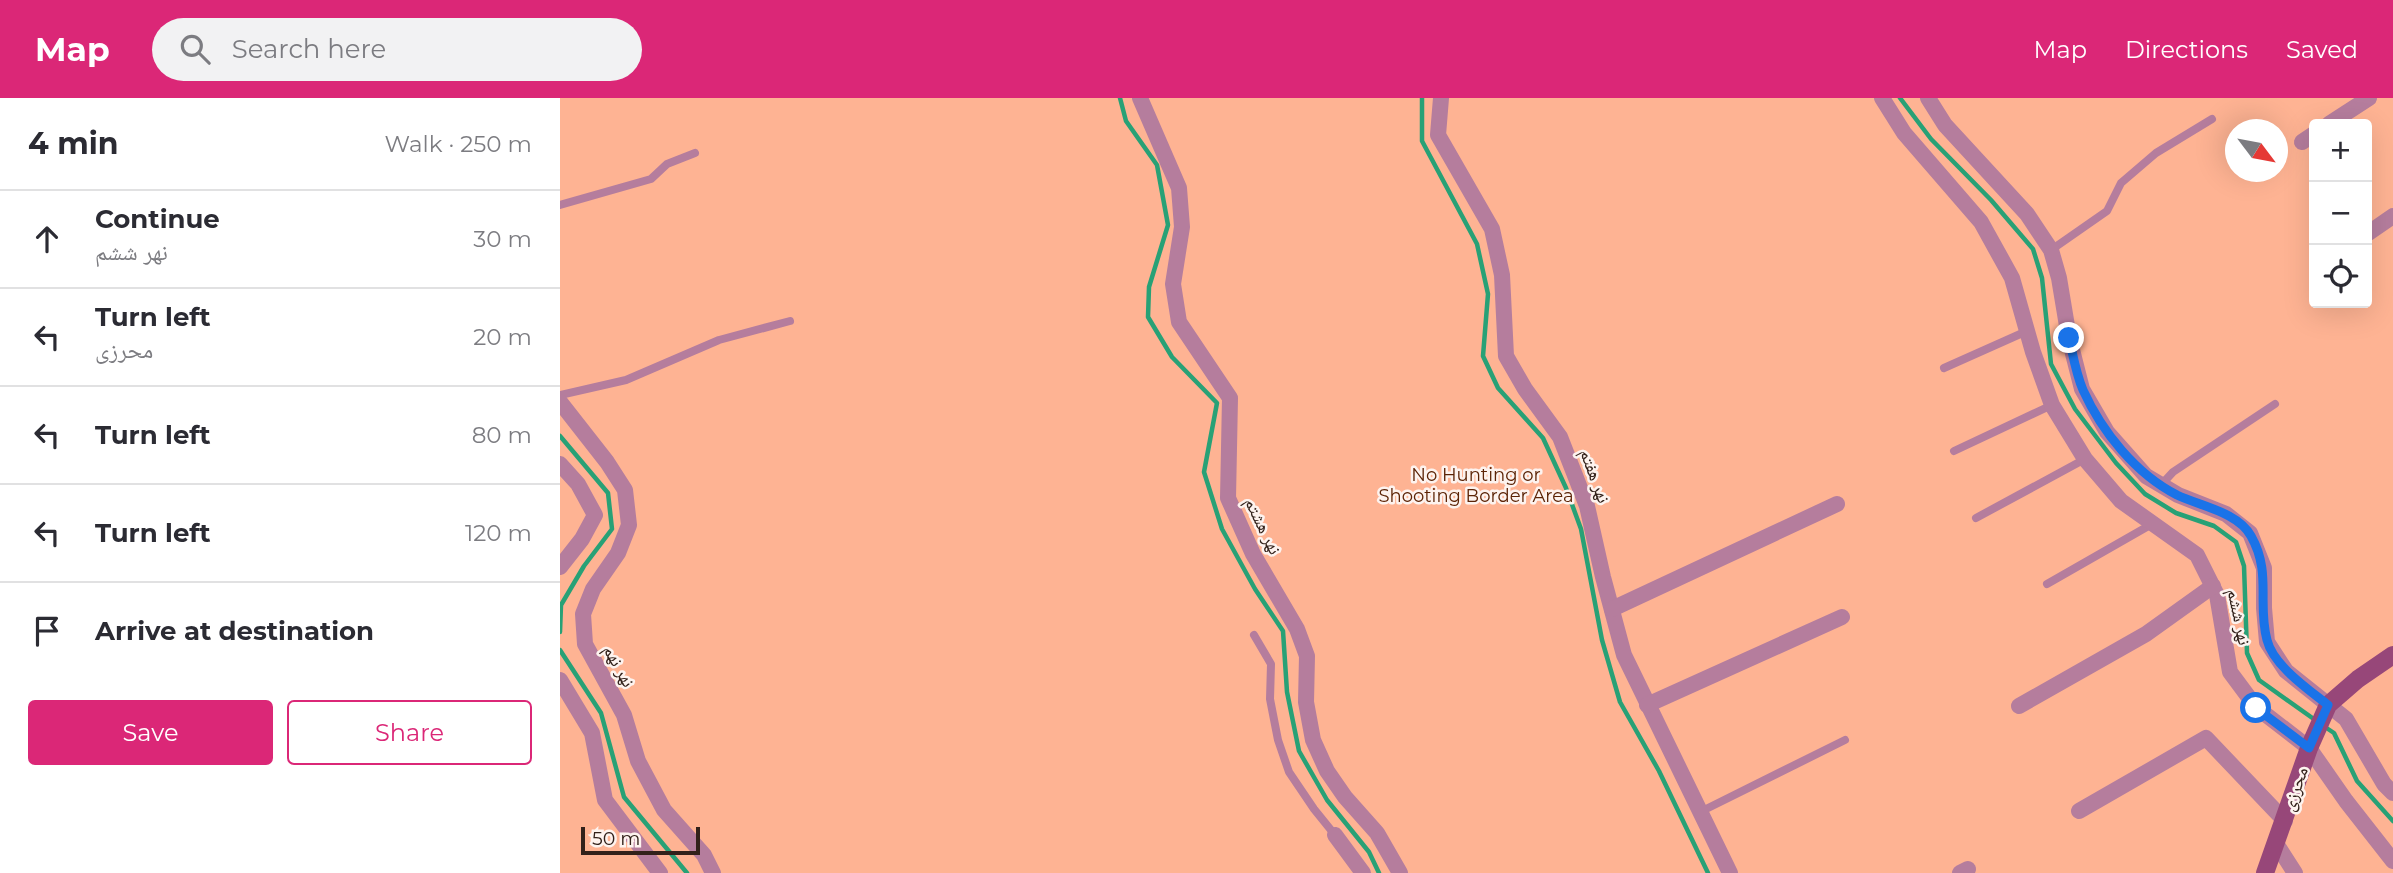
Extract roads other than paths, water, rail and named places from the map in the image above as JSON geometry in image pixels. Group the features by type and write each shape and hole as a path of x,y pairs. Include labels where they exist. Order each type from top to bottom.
{"street":[{"name":"نهر هشتم","path":"1140,98 1179,188 1182,227 1173,284 1179,322 1230,398 1228,498 1253,554 1297,629 1307,656 1306,702 1313,740 1327,771 1345,797 1377,832 1400,873"},
{"name":"نهر هفتم","path":"1441,98 1438,135 1492,229 1502,275 1506,356 1525,389 1560,437 1587,506 1624,655 1730,873"},
{"name":"نهر ششم","path":"1882,98 1904,133 1981,222 2012,278 2052,405 2085,459 2120,501 2197,555 2217,595 2230,671 2256,708 2312,743 2346,801 2393,861"},
{"path":"1928,98 1945,125 2027,214 2052,250 2082,388 2107,432 2147,477 2178,495 2226,514 2250,533 2264,568 2267,642 2286,671 2326,710 2346,719 2384,784 2393,793"},
{"path":"2336,119 2368,98"},
{"path":"2372,231 2393,216"},
{"name":"نهر نهم","path":"560,402 607,462 625,490 629,525 618,553 593,589 583,614 585,644 624,715 638,761 664,810 704,855 713,873"},
{"path":"560,464 578,484 595,515 582,539 560,567"},
{"path":"1612,609 1837,504"},
{"path":"2019,706 2146,634 2213,586"},
{"path":"1647,705 1842,617"},
{"name":"محرزی","path":"2265,873 2326,710 2358,679 2393,655"},
{"path":"560,680 592,733 605,800 660,873"},
{"path":"2079,811 2206,738 2284,821"},
{"path":"1335,835 1363,873"},
{"path":"2277,845 2295,873"}],"lane":[{"path":"2052,250 2107,211 2121,183 2157,153 2212,118"},
{"path":"560,205 650,179 667,164 695,153"},
{"path":"560,395 626,380 719,340 790,321"},
{"path":"1944,368 2027,331"},
{"path":"2161,485 2173,472 2275,404"},
{"path":"1954,452 2052,405"},
{"path":"1976,518 2085,459"},
{"path":"2047,584 2152,524"},
{"path":"1254,635 1271,664 1270,698 1278,740 1289,772 1335,835"},
{"path":"1700,813 1845,740"}],"waterway":[{"path":"1120,98 1126,121 1157,165 1168,225 1149,287 1148,317 1172,357 1217,403 1204,472 1222,529 1255,589 1283,631 1287,692 1299,751 1327,800 1369,852 1379,873"},
{"path":"1422,98 1422,141 1477,244 1488,294 1483,356 1498,388 1543,438 1566,488 1581,529 1602,640 1620,702 1659,771 1708,873"},
{"path":"1900,98 1931,139 1991,200 2033,249 2042,278 2051,364 2075,409 2116,463 2145,494 2176,513 2214,526 2236,542 2244,566 2247,653 2259,680 2318,722"},
{"path":"560,436 608,493 612,529 584,566 561,605 560,632"},
{"path":"560,650 601,713 624,797 687,873"},
{"path":"2325,727 2334,733 2357,781 2393,821"}],"park label":[{"name":"No Hunting or Shooting Border Area","path":"1476,485"}]}
